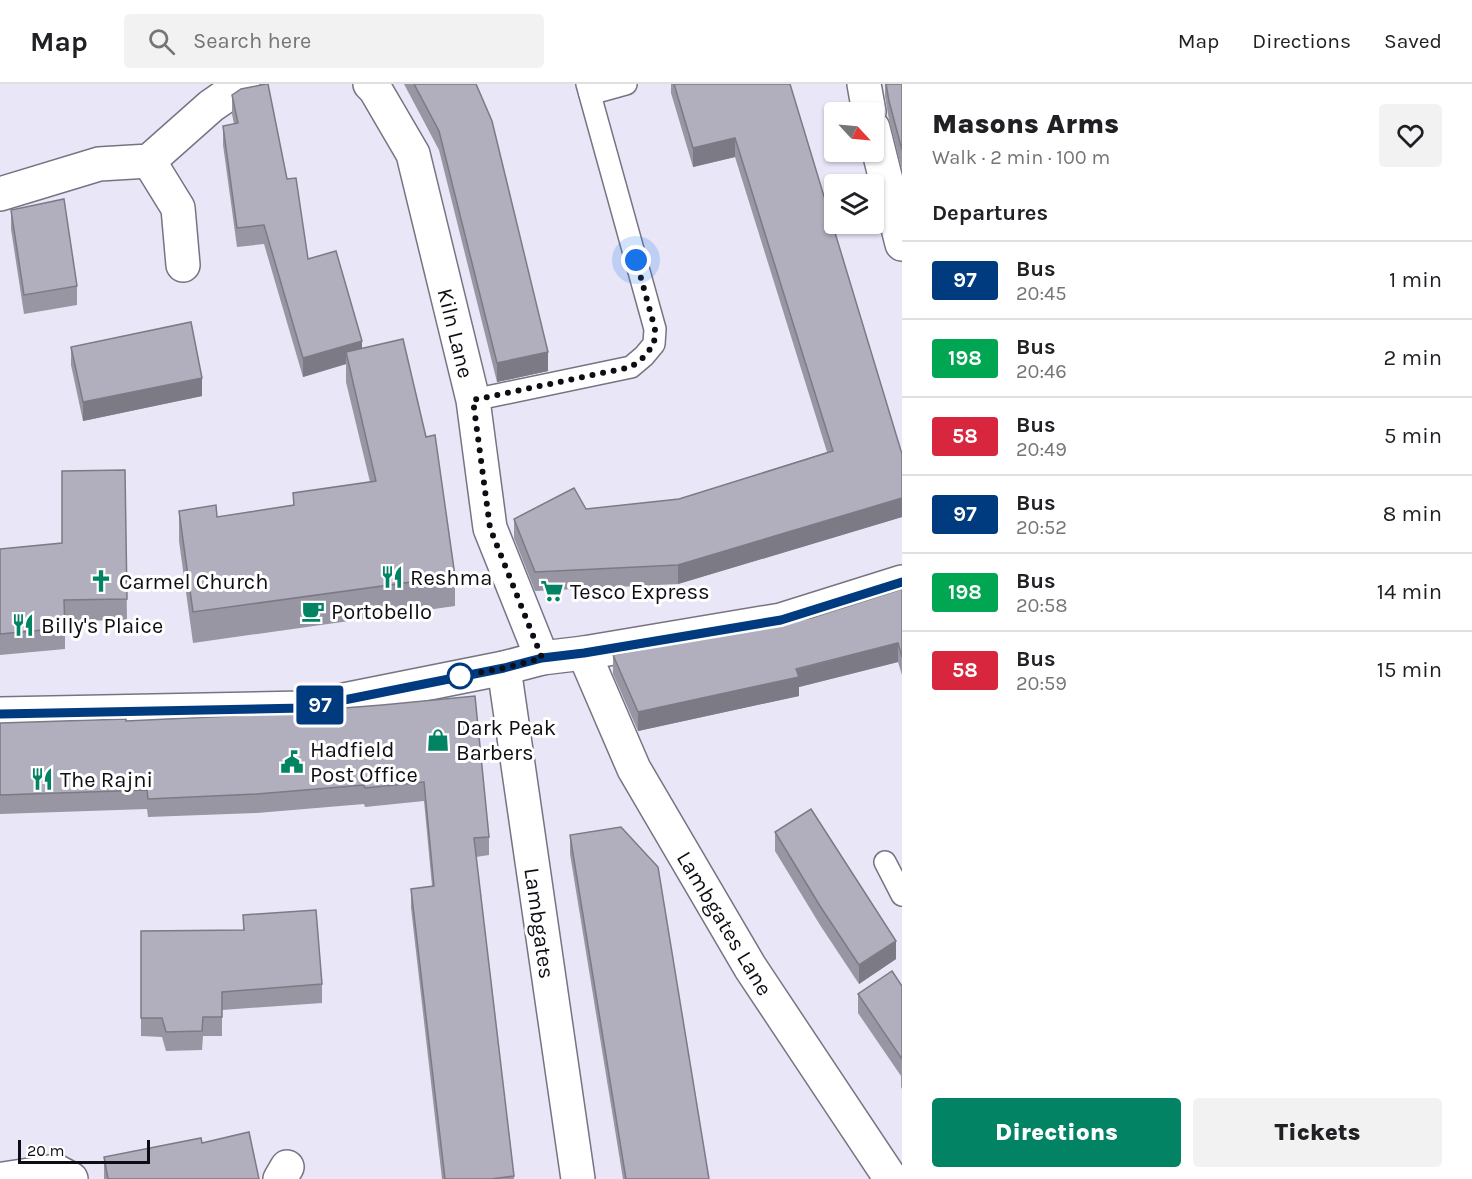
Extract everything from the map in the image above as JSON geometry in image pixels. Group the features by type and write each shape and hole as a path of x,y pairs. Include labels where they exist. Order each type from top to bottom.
{"street":[{"path":"0,194 99,164 149,160 211,106 243,84"},
{"name":"Kiln Lane","path":"370,84 413,154 473,400 490,528 542,658"},
{"path":"864,84 867,102"},
{"path":"149,160 178,208 183,265"},
{"path":"882,162 902,244"},
{"path":"0,714 304,708 504,668 542,658 781,620 902,582"},
{"name":"Lambgates Lane","path":"584,653 634,769 750,967 891,1179"},
{"name":"Lambgates","path":"504,668 578,1179"},
{"path":"3,1179 56,1171 71,1179"}],"lane":[{"path":"473,400 631,367 644,357 654,344 655,329 589,89 626,84"},
{"path":"885,862 902,895"}],"building":[{"path":"268,84 287,179 296,178 308,259 336,251 362,341 303,358 264,225 237,228 223,126 238,123 232,95 241,89"},
{"path":"414,84 476,84 492,121 548,352 497,363 439,131"},
{"path":"674,84 790,84 824,196 824,234 835,234 902,454 902,498 678,565 535,572 514,519 574,488 586,509 679,499 833,451 735,138 693,148"},
{"path":"886,84 902,84 902,150 889,101"},
{"path":"64,199 77,286 24,295 11,210"},
{"path":"191,322 202,378 83,402 71,347"},
{"path":"403,339 426,437 435,435 455,576 193,612 179,511 216,505 217,517 294,505 293,493 376,481 346,352"},
{"path":"125,470 127,599 64,600 65,628 0,634 0,549 62,543 62,471"},
{"path":"902,589 902,657 898,643 796,669 799,677 638,712 613,655 811,618"},
{"path":"475,696 489,837 474,838 514,1176 491,1179 445,1179 411,889 434,886 424,782 365,788 364,785 257,794 148,799 147,790 0,795 0,723 126,719 126,721 253,715"},
{"path":"811,809 896,941 859,965 775,832"},
{"path":"621,827 658,867 709,1179 626,1179 570,835"},
{"path":"316,910 322,984 222,992 222,1017 203,1017 202,1031 166,1032 162,1018 141,1018 141,931 244,930 243,915"},
{"path":"892,971 902,986 902,1059 858,994"},
{"path":"249,1132 259,1179 108,1179 104,1157 201,1138 202,1143"}],"bus line":[{"name":"97","path":"0,714 304,708 504,668 542,658 781,620 902,582"}],"place":[{"name":"Reshma","path":"392,577"},
{"name":"Carmel Church","path":"101,581"},
{"name":"Tesco Express","path":"552,591"},
{"name":"Portobello","path":"313,611"},
{"name":"Billy's Plaice","path":"23,625"},
{"name":"Dark Peak Barbers","path":"438,740"},
{"name":"Hadfield Post Office","path":"292,762"},
{"name":"The Rajni","path":"42,779"}],"route":[{"path":"460,676 542,658 490,528 473,400 631,367 644,357 654,344 655,329 636,260"}]}
